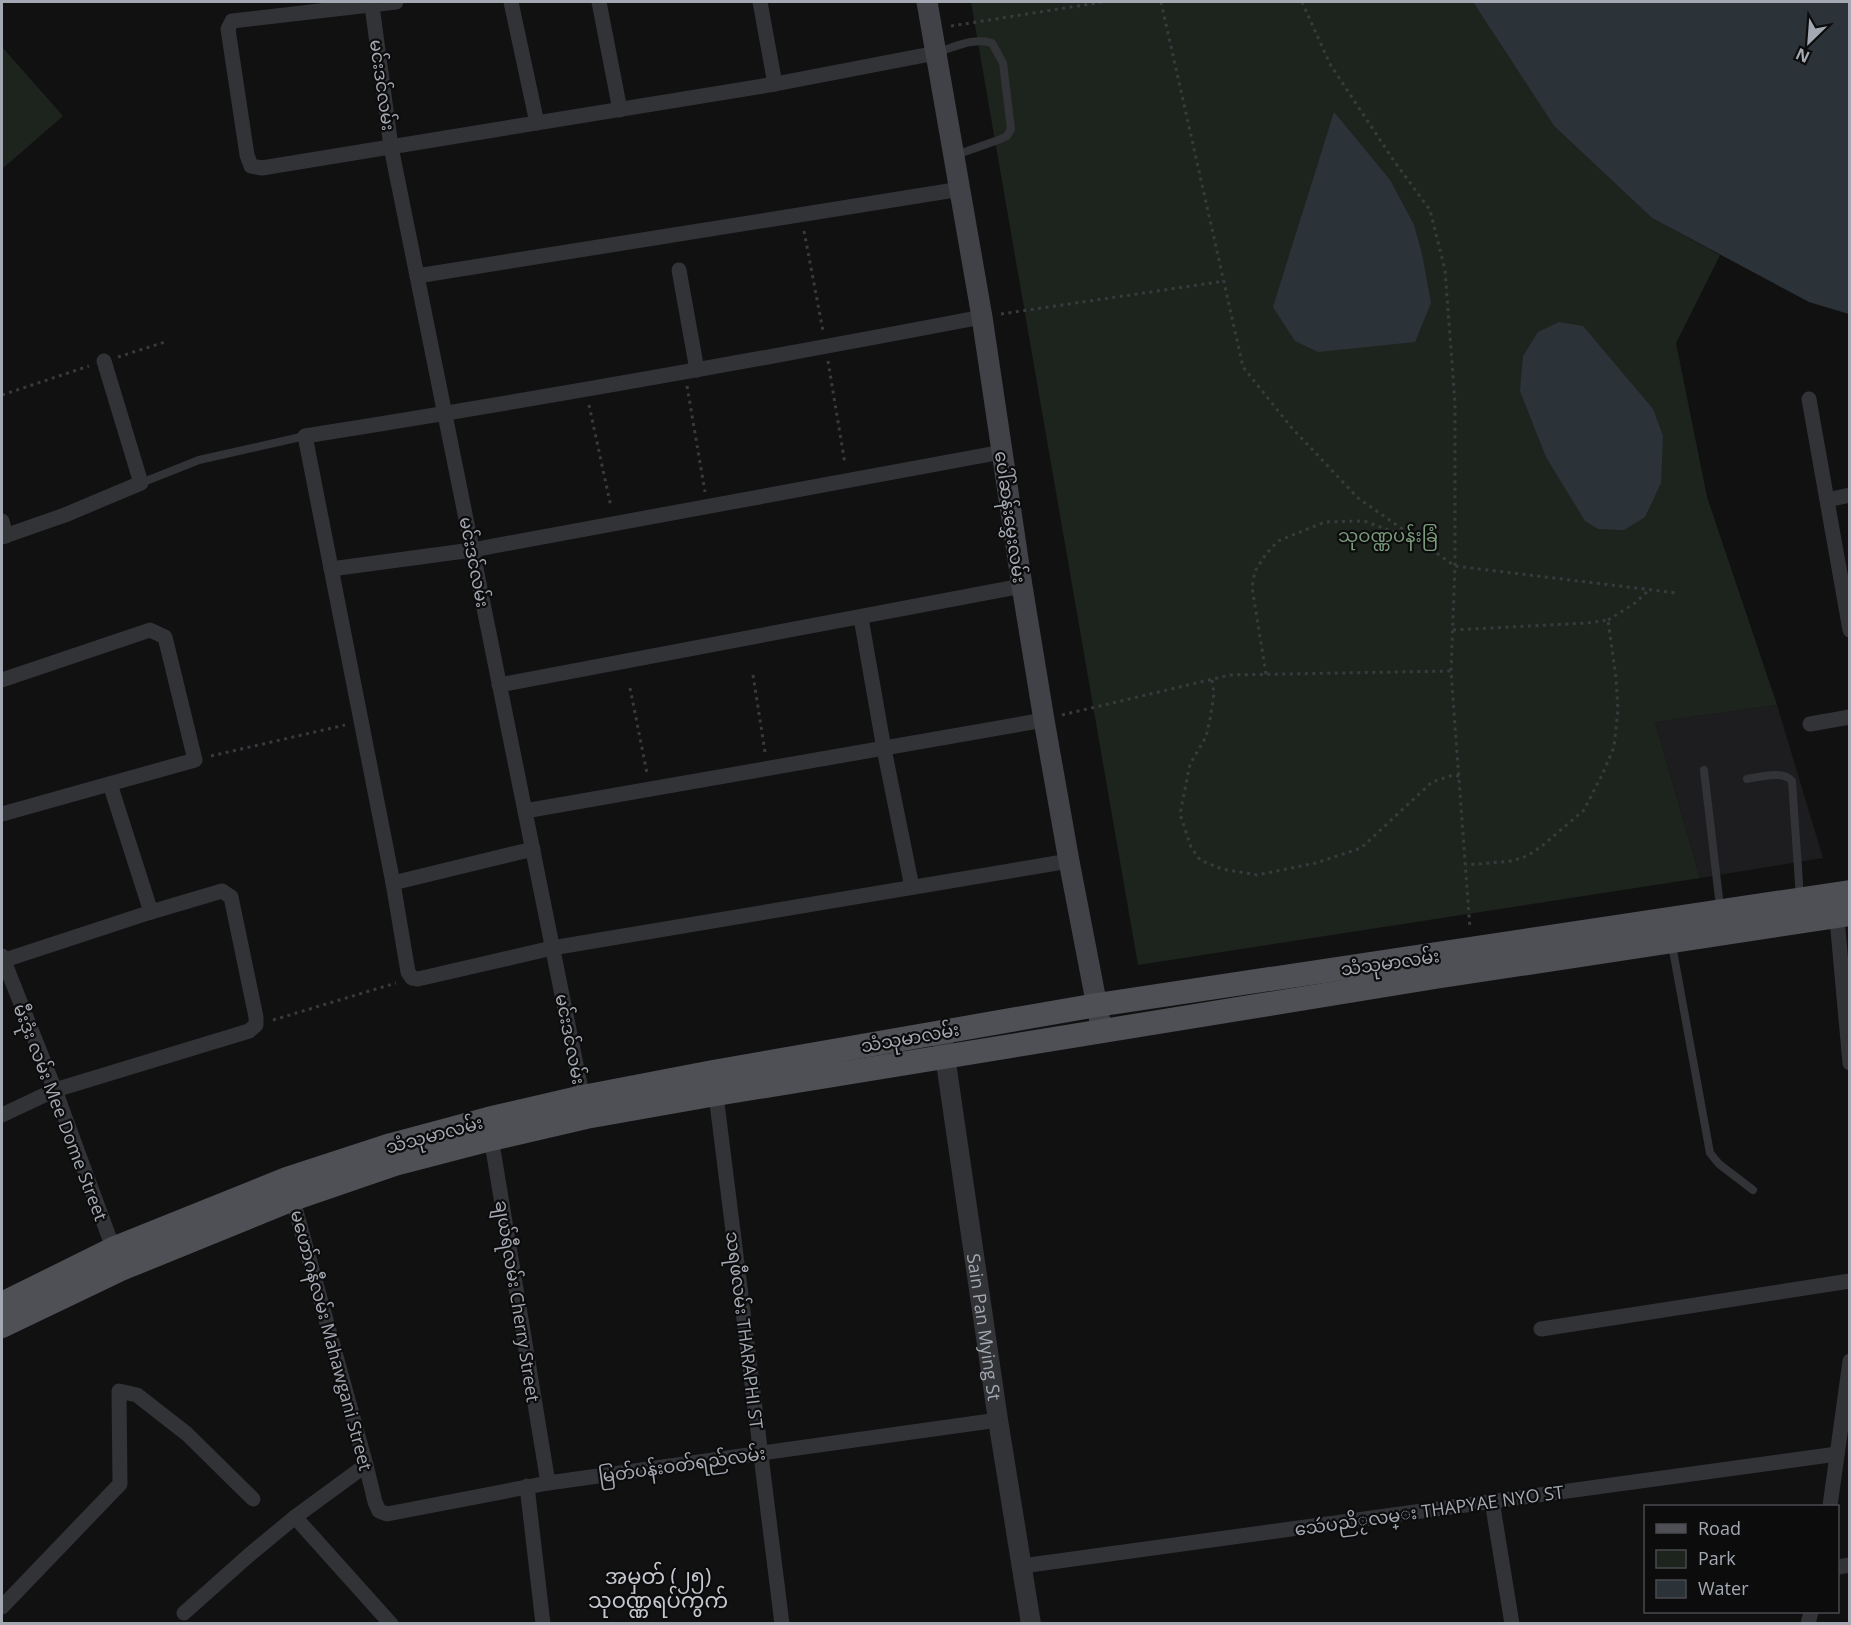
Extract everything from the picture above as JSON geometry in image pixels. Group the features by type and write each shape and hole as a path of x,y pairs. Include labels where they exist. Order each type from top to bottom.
{"main road":[{"name":"ပေါ်ဆန်းမွှေးလမ်း","path":"927,2 982,317 1044,720 1102,1032"},
{"name":"သံသုမာလမ်း","path":"2,1304 290,1189 395,1164 490,1129 584,1107 714,1083 941,1031 1097,1005 1800,899 1842,904"},
{"name":"သံသုမာလမ်း","path":"714,1083 946,1057 1671,941 1842,904"},
{"name":"သံသုမာလမ်း","path":"2,1326 117,1259"}],"street":[{"path":"391,2 232,21 228,29 247,155 251,166 262,168 620,110 775,84 936,53"},
{"path":"511,2 537,123"},
{"path":"599,2 620,110"},
{"path":"760,2 775,84"},
{"name":"မင်းဒင်လမ်း","path":"372,6 391,147 584,1107"},
{"path":"417,276 961,189"},
{"path":"679,270 691,371"},
{"path":"982,317 691,371 305,436 393,884 408,972 412,978 418,979 552,948 1069,861"},
{"path":"3,532 65,515 141,483 104,361"},
{"path":"1809,399 1850,630"},
{"path":"332,569 472,550 1002,452"},
{"path":"1827,500 1850,495"},
{"path":"499,685 1022,586"},
{"path":"861,618 884,749 912,887"},
{"path":"2,680 150,630 159,633 165,637 195,760 2,814"},
{"path":"1810,724 1850,717"},
{"path":"525,811 1044,720"},
{"path":"110,784 152,912"},
{"path":"393,884 533,849"},
{"path":"2,959 222,891 231,897 256,1017 256,1025 249,1031 55,1090 2,1115"},
{"path":"1842,904 1850,1063"},
{"name":"မီးဒုံး လမ်း Mee Dome Street","path":"2,959 55,1090 117,1259"},
{"name":"Sain Pan Mying St","path":"941,1031 998,1420 1031,1623"},
{"name":"သရဖီလမ်း THARAPHI ST","path":"714,1083 782,1623"},
{"name":"ချယ်ရီလမ်း Cherry Street","path":"490,1129 548,1483"},
{"name":"မဟော်ဂနီလမ်း Mahawgani Street","path":"290,1189 375,1502"},
{"path":"1541,1329 1850,1281"},
{"path":"1830,1505 1850,1361"},
{"path":"2,1607 120,1484 119,1391 137,1395 187,1434 253,1499"},
{"name":"မြတ်ပန်းဝတ်ရည်လမ်း","path":"375,1502 379,1511 387,1514 527,1486 998,1420"},
{"name":"သေဴပညိႂလမ္း THAPYAE NYO ST","path":"1022,1566 1837,1454"},
{"path":"184,1613 248,1556 366,1465"},
{"path":"527,1486 543,1623"},
{"path":"1492,1501 1512,1623"},
{"path":"296,1517 391,1623"}],"lane":[{"path":"936,53 972,41 986,41 992,43 1003,63 1011,129 1001,140 955,155"},
{"path":"141,483 200,460 305,436"},
{"path":"1704,770 1720,912"},
{"path":"1747,779 1783,775 1790,777 1792,781 1800,899"},
{"path":"1671,941 1710,1153 1719,1164 1753,1190"}],"path":[{"path":"932,29 1103,2"},
{"path":"1161,2 1243,367 1292,427 1358,498 1455,566 1677,593"},
{"path":"1302,2 1330,64 1394,161 1430,210 1445,270 1453,381 1455,566 1451,671 1472,949"},
{"path":"801,214 826,347 847,480"},
{"path":"982,317 1225,281"},
{"path":"2,396 165,342"},
{"path":"691,371 707,506"},
{"path":"586,389 614,524"},
{"path":"1266,675 1252,587 1255,571 1278,541 1325,522 1364,521 1418,540"},
{"path":"1453,630 1608,620 1635,603 1649,590"},
{"path":"1466,865 1512,861 1527,856 1584,810 1614,747 1618,710 1617,678 1608,620"},
{"path":"1044,720 1230,675 1451,671"},
{"path":"753,675 768,769"},
{"path":"1212,680 1214,694 1206,737 1191,764 1180,814 1191,847 1200,860 1222,869 1257,875 1316,863 1361,848 1432,782 1452,775 1459,776"},
{"path":"630,688 651,789"},
{"path":"195,760 361,721"},
{"path":"256,1025 412,978"}],"shaded area":[{"path":"1777,705 1823,858 1700,878 1655,722"}],"green space":[{"name":"သုဝဏ္ဏပန်းခြံ","path":"971,2 1473,2 1554,126 1652,218 1720,255 1676,343 1707,497 1777,705 1655,722 1700,878 1138,965"},
{"path":"2,47 63,116 2,169"}],"water":[{"path":"1473,2 1849,2 1849,314 1809,302 1652,218 1554,126"},
{"path":"1334,112 1390,180 1414,225 1431,303 1415,342 1318,352 1295,341 1273,307"},
{"path":"1559,322 1583,326 1653,409 1663,436 1661,483 1645,517 1624,530 1598,529 1585,521 1546,457 1520,391 1523,356 1538,332"}],"district":[{"name":"အမှတ် (၂၅) သုဝဏ္ဏရပ်ကွက်","path":"658,1588"}]}
